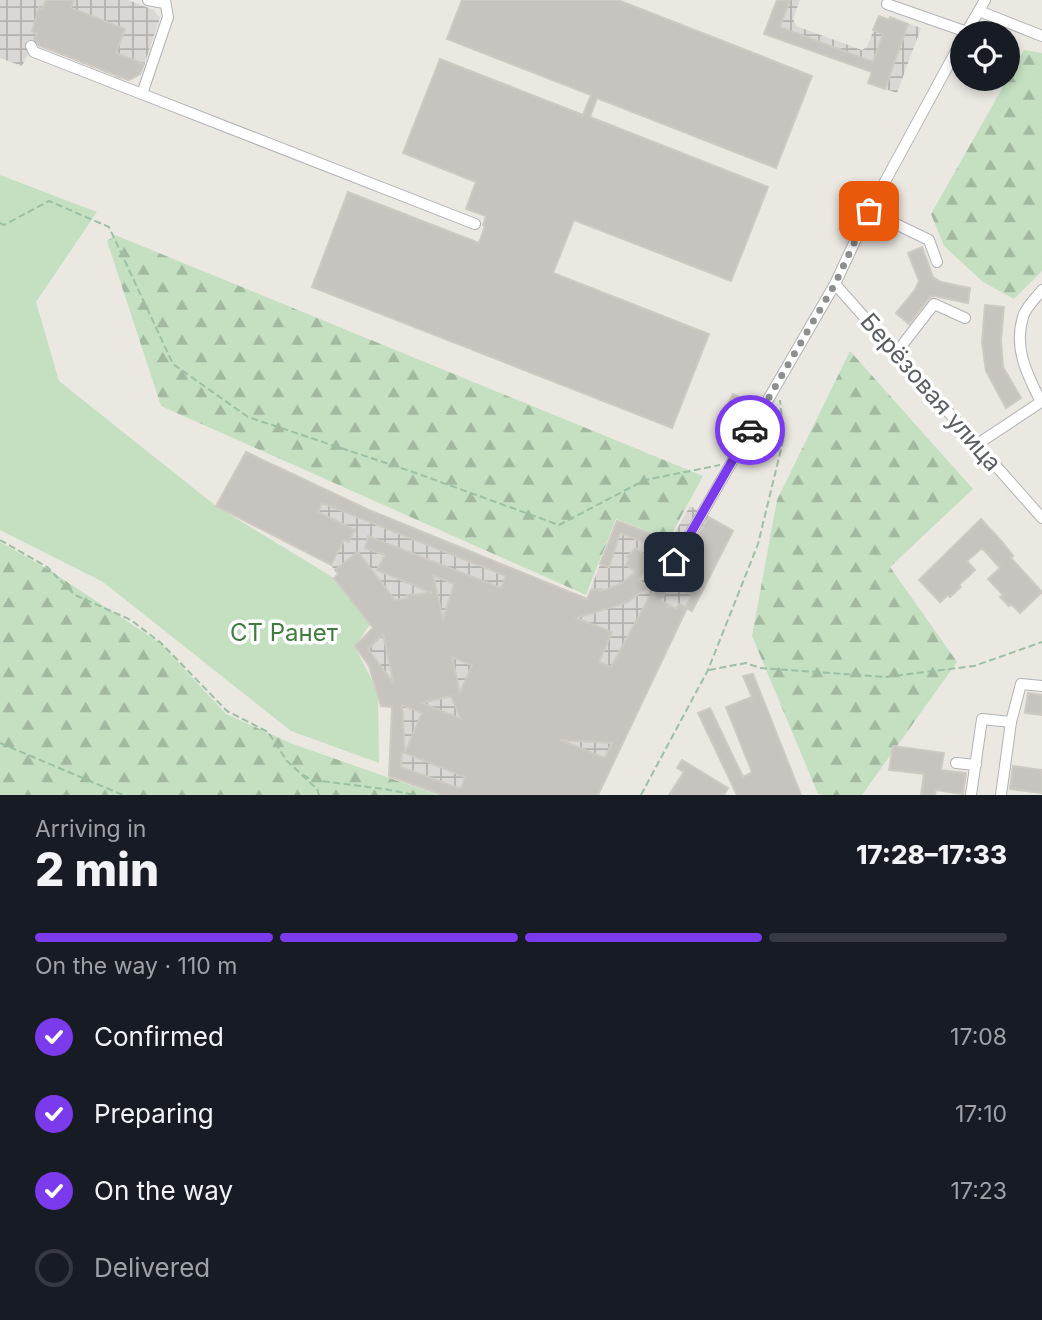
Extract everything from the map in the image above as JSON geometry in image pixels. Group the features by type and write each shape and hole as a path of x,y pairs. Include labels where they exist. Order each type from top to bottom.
{"street":[{"path":"142,94 168,17 165,1 148,0"},
{"path":"973,21 985,0"},
{"path":"887,4 950,27"},
{"path":"979,12 1042,36"},
{"path":"31,46 34,52 475,224"},
{"path":"674,562 835,284 869,211 950,62"},
{"path":"869,211 929,240 937,262"},
{"name":"Берёзовая улица","path":"835,284 1042,518"},
{"path":"976,445 1041,402 1023,366 1021,344 1023,316 1042,290"},
{"path":"896,353 934,304 965,318"},
{"path":"1001,795 1011,722 1021,684 1042,687"},
{"path":"971,795 982,719 1011,722"},
{"path":"956,763 976,765"}],"path":[{"path":"0,223 4,225 49,201 109,226 173,364 248,416 559,525 645,480 731,463"},
{"path":"641,795 708,670 758,544 784,437 779,382"},
{"path":"0,540 47,567 75,595 131,620 161,643 227,710 268,732 286,761 317,789 319,795"},
{"path":"708,670 746,663 760,668 885,677 974,666 1042,642"},
{"path":"0,743 123,795"},
{"path":"302,775 313,780 415,795"}],"shaded area":[{"path":"0,0 128,0 154,10 160,18 141,74 127,81 33,44 22,66 0,58"},
{"path":"777,0 800,0 793,19 796,26 862,50 867,47 879,16 921,28 897,93 868,83 871,72 764,34"},
{"path":"246,452 369,510 587,598 617,521 670,541 690,506 733,531 692,611 686,608 598,795 442,795 389,776 392,708 381,706 369,666 355,646 373,628 380,615 370,624 334,578 338,574 329,563 216,506"}],"green space":[{"path":"1024,50 1042,53 1042,271 1014,299 983,282 944,246 931,214 1001,91 1020,91 1020,57"},
{"name":"СТ Ранет","path":"0,175 97,212 36,302 59,381 216,506 334,578 370,624 355,647 378,692 379,763 291,731 103,582 0,530"},
{"path":"115,235 703,476 669,539 616,519 586,595 161,406 107,241"},
{"path":"850,351 973,489 890,567 957,662 862,795 823,795 818,794 752,636 777,500"},
{"path":"0,542 46,568 160,643 226,714 293,744 438,795 0,795"}],"building":[{"path":"46,0 74,0 71,8 125,29 116,53 144,64 140,74 129,80 40,46 34,39 37,34 32,32 39,7 42,9"},
{"path":"462,0 618,0 812,76 776,168 597,98 590,117 768,187 731,281 574,220 553,273 709,334 672,428 312,287 348,192 479,243 486,216 466,209 476,182 403,153 440,59 583,115 591,95 447,39"},
{"path":"777,0 790,0 780,27 873,62 883,34 873,30 879,16 908,24 885,89 868,83 872,72 764,34"},
{"path":"922,247 933,277 941,282 970,288 968,303 930,297 909,324 896,313 919,281 908,253"},
{"path":"985,305 1004,307 1001,341 1003,367 1021,398 1006,408 986,371 982,342"},
{"path":"733,394 747,401 734,426 720,419"},
{"path":"246,452 369,510 587,599 591,590 608,589 624,582 635,572 626,564 630,559 627,557 636,548 653,564 638,579 646,588 628,602 576,618 612,632 599,662 611,667 651,594 653,597 661,583 668,587 661,601 676,609 679,604 686,607 692,595 675,586 680,578 674,575 709,517 733,531 692,611 687,608 598,795 442,795 389,776 392,707 381,706 369,666 355,646 373,628 334,578 338,574 335,570 358,552 395,600 408,598 407,595 432,593 377,570 385,555 365,548 368,536 501,588 506,576 322,503 318,512 355,530 349,542 344,540 331,565 216,506","holes":["433,575 454,584 443,619","383,634 394,684 368,649","452,657 472,665 460,693","451,696 461,719 422,703","402,705 422,713 405,753","560,740 612,743 605,758","402,752 465,777 461,789 401,767"]},
{"path":"981,519 1042,592 1020,613 1000,597 1003,595 988,579 1000,568 982,548 967,561 975,570 950,597 948,595 940,602 919,580"},
{"path":"617,521 676,544 670,552 620,533 609,567 600,564"},
{"path":"753,674 801,795 737,795 698,713 710,708 743,777 752,772 726,707 752,697 743,676"},
{"path":"1028,693 1042,695 1042,715 1025,713"},
{"path":"893,746 944,753 941,770 966,773 963,794 936,790 935,795 921,795 924,774 889,770"},
{"path":"682,760 728,788 724,795 669,795 684,772 677,768"},
{"path":"1013,766 1042,770 1042,793 1010,789"}],"way so far":[{"path":"750,430 835,284 869,211"}],"route":[{"path":"674,562 750,430"}]}
